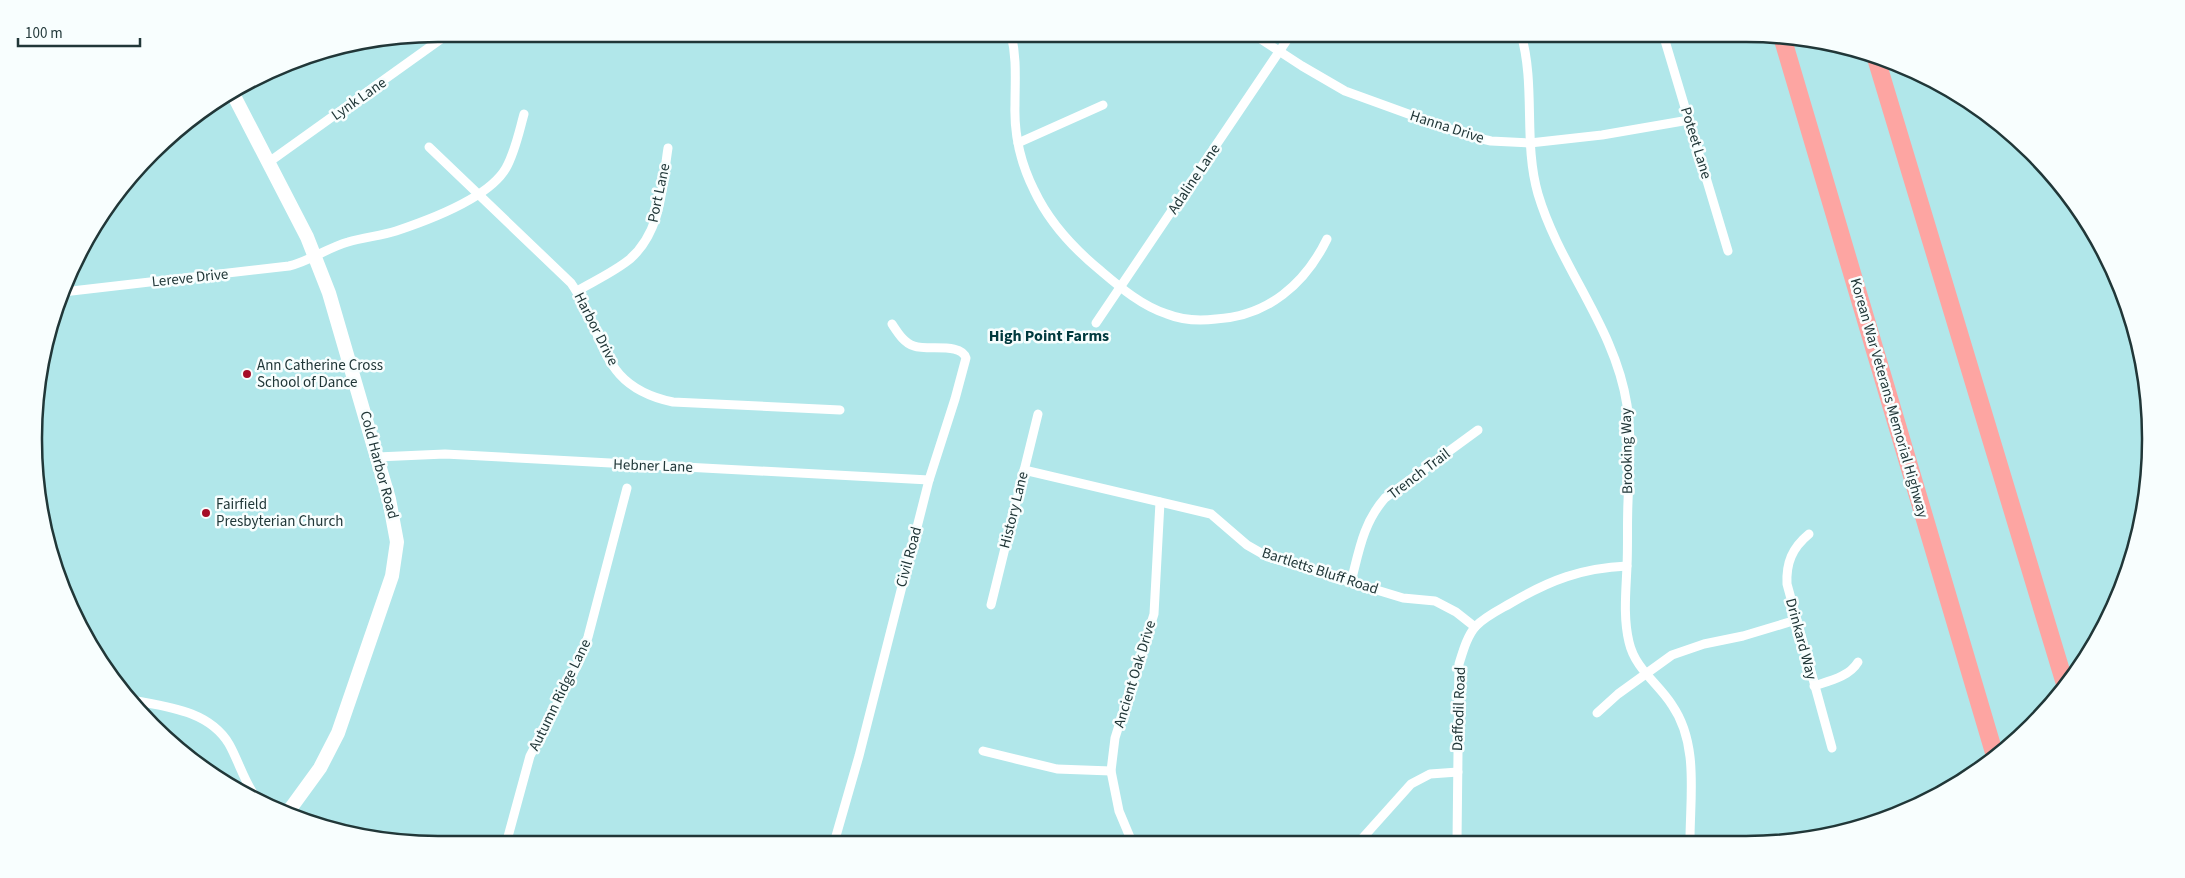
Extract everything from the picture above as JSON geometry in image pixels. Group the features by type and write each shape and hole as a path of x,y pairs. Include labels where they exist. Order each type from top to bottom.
{"highway":[{"name":"Korean War Veterans Memorial Highway","path":"1784,44 1993,749"},
{"path":"1877,66 2064,676"}],"main road":[{"name":"Cold Harbor Road","path":"236,99 316,258 339,321 396,528 397,549 394,568 338,733 320,768 292,807"}],"street":[{"name":"Lynk Lane","path":"269,162 437,42"},
{"path":"1013,42 1017,64 1015,106 1018,143 1028,177 1042,205 1054,223 1076,249 1138,299 1168,315 1207,320 1240,316 1270,304 1296,285 1308,271 1327,239"},
{"name":"Hanna Drive","path":"1267,42 1323,79 1369,101 1469,136 1491,141 1530,143 1602,136 1689,120"},
{"name":"Adaline Lane","path":"1096,324 1286,42"},
{"name":"Brooking Way","path":"1522,42 1527,69 1530,143 1534,176 1544,212 1562,252 1602,328 1621,377 1627,403 1630,444 1625,609 1629,642 1637,661 1679,715 1688,739 1690,753 1690,836"},
{"name":"Poteet Lane","path":"1665,42 1728,251"},
{"path":"1018,143 1103,105"},
{"name":"Lereve Drive","path":"72,291 289,266 316,258 347,242 396,231 480,195 492,186 506,168 512,156 524,114"},
{"name":"Harbor Drive","path":"428,147 563,274 577,291 609,360 624,378 648,394 673,402 840,410"},
{"name":"Port Lane","path":"577,291 630,259 647,239 657,215 668,148"},
{"name":"Civil Road","path":"836,836 929,480 966,358 965,354 958,349 912,346 906,342 892,324"},
{"name":"History Lane","path":"991,605 1038,414"},
{"name":"Trench Trail","path":"1350,582 1367,522 1376,508 1385,498 1478,430"},
{"name":"Hebner Lane","path":"378,457 445,454 929,480"},
{"name":"Bartletts Bluff Road","path":"1024,470 1211,514 1247,545 1268,557 1403,598 1434,601 1456,612 1475,627"},
{"name":"Autumn Ridge Lane","path":"508,836 530,756 579,662 588,638 627,488"},
{"name":"Ancient Oak Drive","path":"1129,836 1119,811 1112,771 1115,738 1154,614 1160,502"},
{"name":"Drinkard Way","path":"1809,534 1792,554 1786,571 1786,584 1832,748"},
{"name":"Daffodil Road","path":"1456,836 1459,664 1475,627 1492,614 1538,587 1579,572 1627,566"},
{"path":"1597,713 1618,694 1661,661 1688,648 1743,636 1796,620"},
{"path":"1814,686 1842,676 1855,668 1858,662"},
{"path":"143,702 186,711 209,723 228,742 250,787"},
{"path":"983,751 1056,769 1112,771"},
{"path":"1364,836 1411,784 1430,774 1458,772"}],"place":[{"name":"Ann Catherine Cross School of Dance","path":"247,374"},
{"name":"Fairfield Presbyterian Church","path":"206,513"}],"district":[{"name":"High Point Farms","path":"1049,336"}]}
